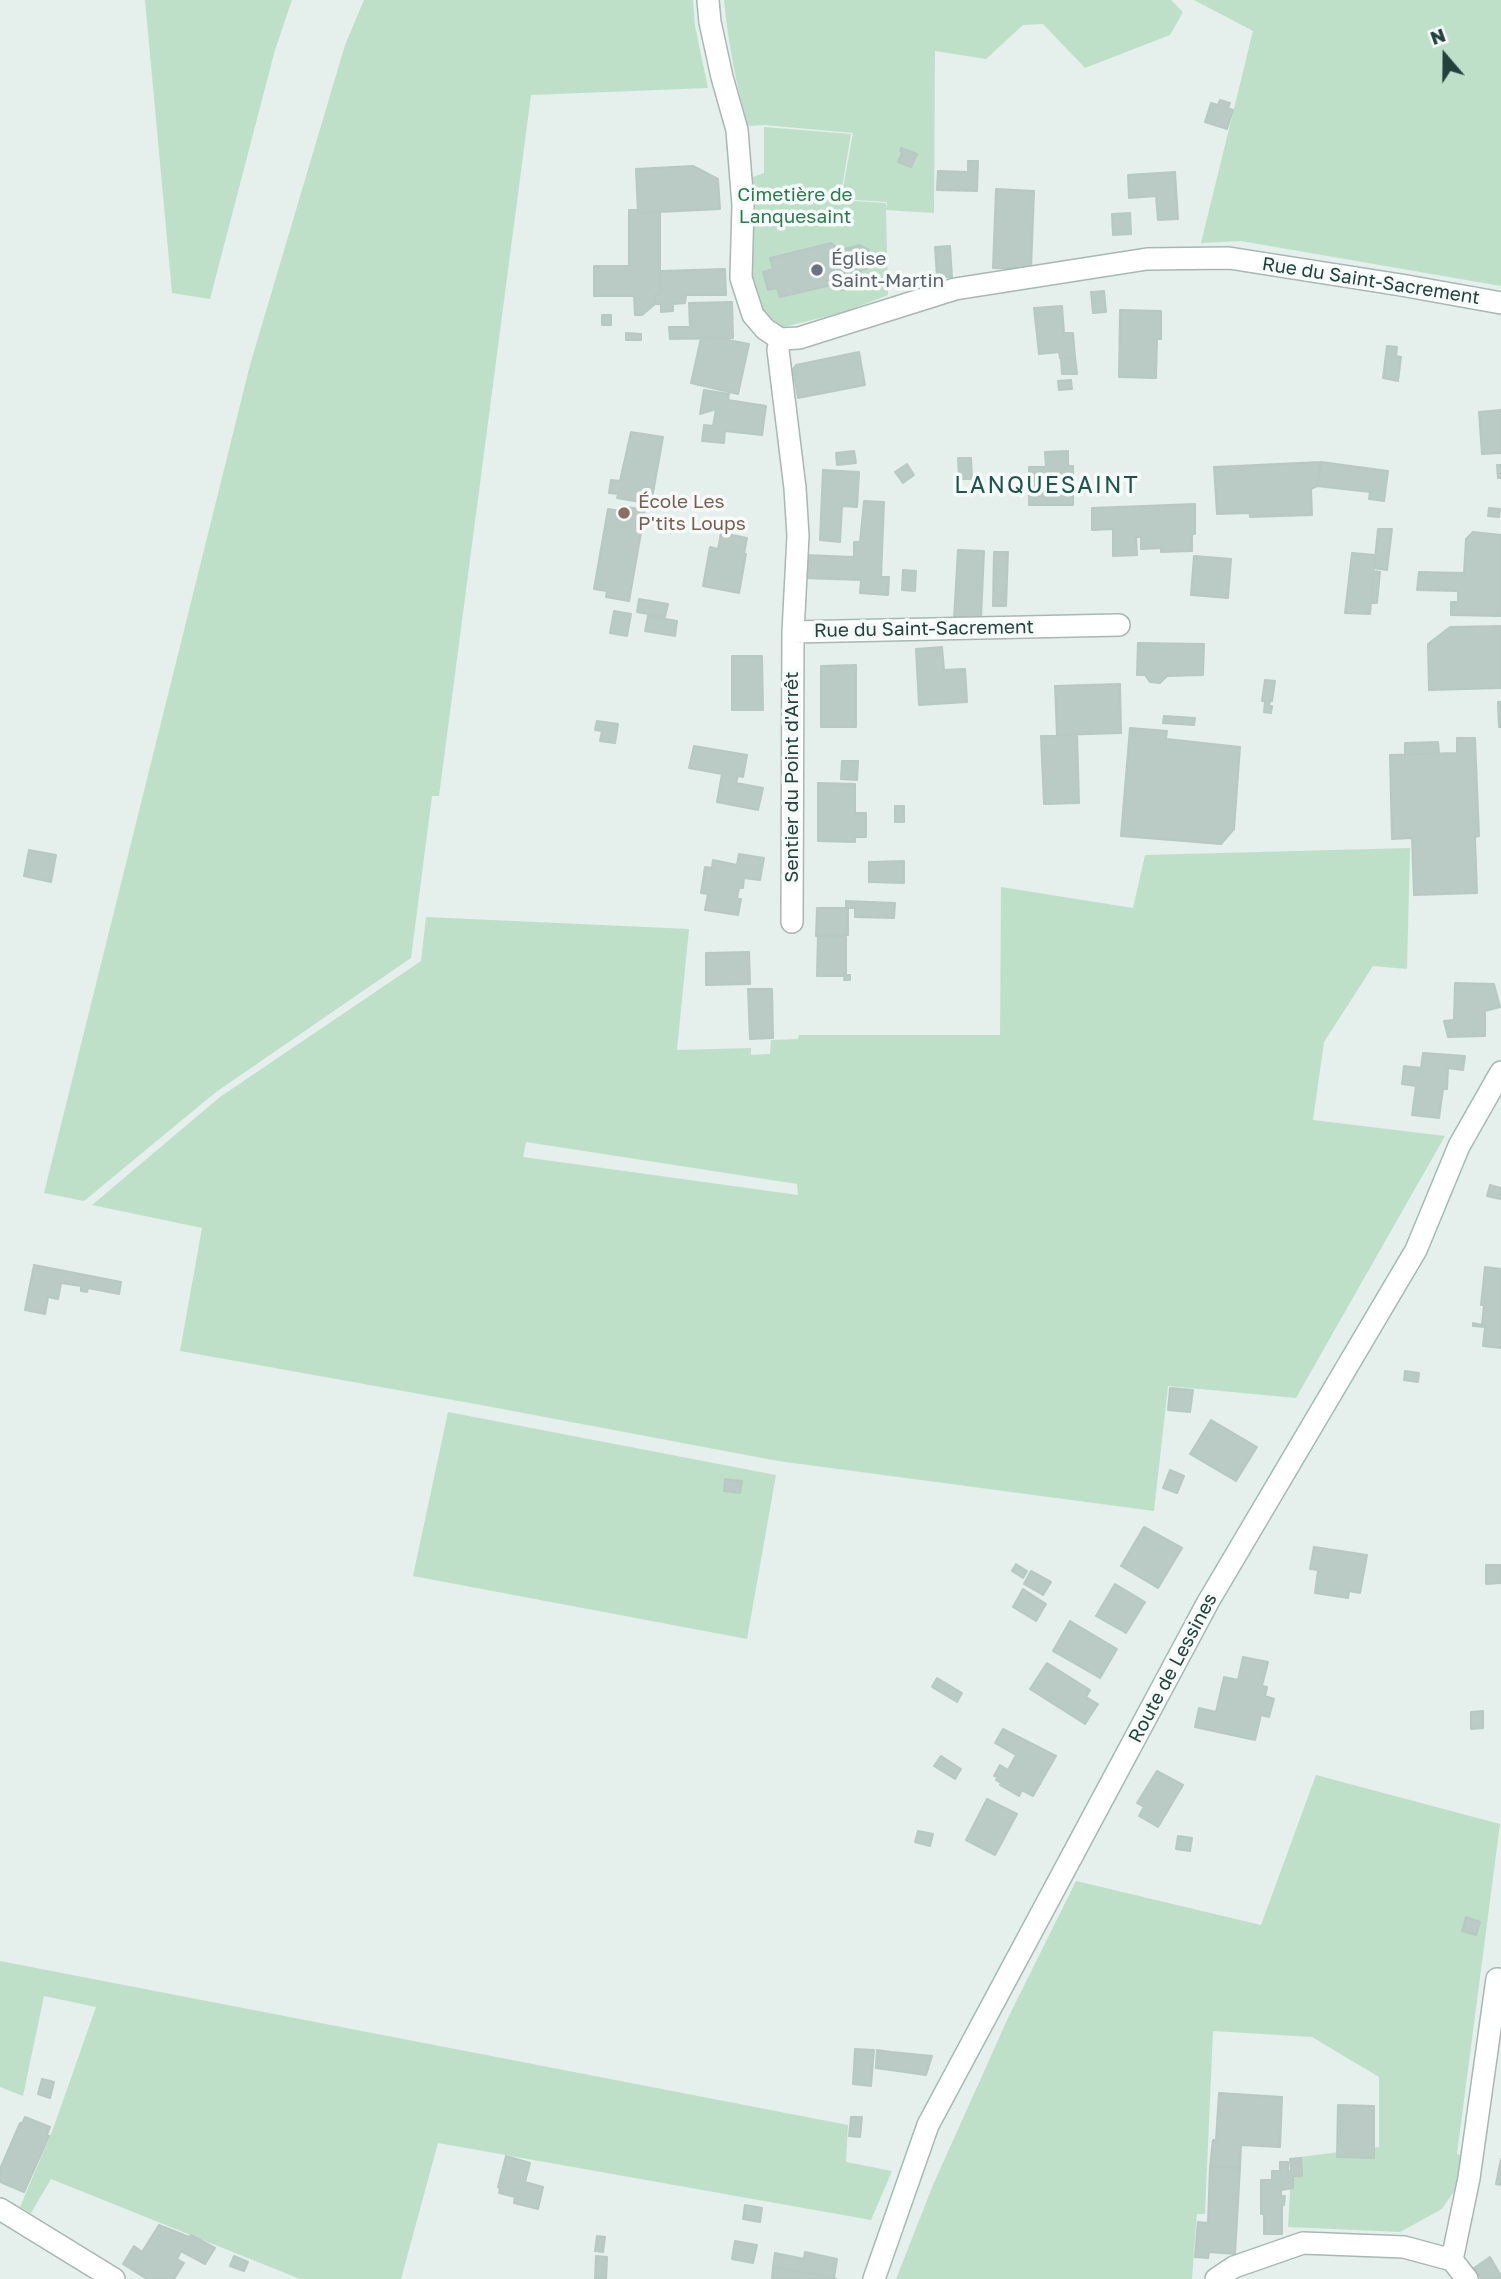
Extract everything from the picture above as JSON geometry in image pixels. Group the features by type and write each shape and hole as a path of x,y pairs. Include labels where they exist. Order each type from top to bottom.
{"street":[{"path":"708,0 718,55 737,130 743,205 741,278 753,315 765,329 780,339"},
{"name":"Rue du Saint-Sacrement","path":"1119,625 793,632 798,536 778,350 780,339 799,338 956,289 1147,259 1229,258 1501,303"},
{"name":"Sentier du Point d'Arrêt","path":"793,632 793,922"},
{"name":"Route de Lessines","path":"874,2279 928,2125 1208,1602 1416,1250 1459,1146 1501,1072"},
{"path":"1452,2260 1469,2178 1497,1979"},
{"path":"0,2208 114,2279"},
{"path":"1216,2279 1234,2267 1303,2243 1404,2247 1452,2260 1466,2279"}],"green space":[{"path":"145,0 292,0 275,50 210,299 172,293"},
{"path":"364,0 693,0 695,26 708,88 531,95 439,796 432,796 411,958 216,1092 84,1201 44,1193 250,365 345,45"},
{"name":"Cimetière de Lanquesaint","path":"724,0 1171,0 1183,12 1170,35 1085,68 1043,24 1023,25 986,59 935,51 934,213 886,210 888,295 844,312 784,327 770,319 760,305 753,285 750,262 750,178 764,173 764,127 851,134 840,200 886,203 886,208 887,202 841,199 853,133 764,125 748,126 730,48","holes":["831,244 840,250 860,245 869,250 871,261 866,269 861,270 864,285 842,290 840,283 780,297 777,288 767,289 763,272 773,269 771,257"]},
{"path":"1194,0 1501,0 1501,286 1241,241 1201,243 1253,31"},
{"path":"1410,848 1407,969 1373,966 1324,1042 1313,1120 1445,1136 1296,1398 1168,1386 1154,1511 778,1461 180,1351 202,1228 92,1205 220,1097 421,961 426,917 689,929 677,1050 751,1048 751,1055 770,1054 771,1040 798,1039 799,1035 1000,1035 1001,887 1133,908 1145,855","holes":["526,1142 797,1184 798,1195 523,1157"]},
{"path":"448,1412 776,1475 747,1639 413,1576"},
{"path":"1316,1775 1500,1824 1457,2154 1463,2156 1457,2187 1442,2209 1400,2232 1288,2227 1292,2158 1379,2147 1379,2077 1312,2037 1213,2031 1205,2214 1197,2214 1192,2279 896,2279 933,2185 1008,2018 1076,1881 1261,1925"},
{"path":"0,1961 848,2125 846,2162 892,2171 871,2220 438,2143 401,2279 300,2279 51,2179 31,2213 20,2207 53,2129 96,2007 44,1996 23,2096 0,2087"}],"building":[{"path":"1220,100 1230,103 1228,108 1233,110 1227,129 1205,122 1211,103 1218,105"},
{"path":"901,148 917,154 911,167 898,162"},
{"path":"968,161 978,161 977,191 937,190 938,171 968,172"},
{"path":"693,166 718,179 720,209 638,213 636,169"},
{"path":"1175,172 1178,219 1158,220 1156,196 1129,198 1128,175"},
{"path":"996,189 1034,191 1031,269 993,268"},
{"path":"629,210 638,210 638,213 660,212 660,295 654,295 655,304 642,315 635,315 634,296 594,296 594,266 629,266"},
{"path":"1130,213 1131,234 1113,235 1112,214"},
{"name":"Église Saint-Martin","path":"831,243 840,250 860,245 869,250 871,261 866,269 861,270 864,285 841,290 840,283 780,297 777,288 768,290 763,272 773,269 770,258"},
{"path":"950,246 952,277 937,277 935,247"},
{"path":"725,269 726,295 686,295 685,303 673,304 673,311 661,312 661,304 655,304 654,295 660,295 661,271"},
{"path":"1104,291 1106,312 1093,313 1091,292"},
{"path":"732,302 733,338 670,339 669,327 690,327 689,303"},
{"path":"1062,306 1064,333 1073,333 1075,357 1060,358 1059,352 1039,354 1034,308"},
{"path":"1120,310 1161,311 1156,378 1119,377"},
{"path":"602,315 611,315 611,325 602,325"},
{"path":"626,333 641,334 641,340 626,340"},
{"path":"712,337 749,344 738,394 691,383 701,338"},
{"path":"1387,346 1397,347 1396,356 1401,357 1398,381 1383,378"},
{"path":"859,352 865,385 798,398 793,369 796,365"},
{"path":"1075,357 1077,374 1062,374 1061,358"},
{"path":"1071,380 1072,389 1059,390 1058,381"},
{"path":"704,390 729,394 728,400 766,406 762,435 725,431 724,443 702,441 704,425 713,426 716,409 700,414"},
{"path":"1501,410 1501,453 1482,454 1479,412"},
{"path":"631,432 663,437 651,504 617,498 618,494 609,493 611,480 620,481"},
{"path":"854,451 856,463 837,465 836,453"},
{"path":"1068,451 1068,466 1073,466 1073,505 1029,505 1029,467 1046,467 1045,452"},
{"path":"958,458 971,458 972,479 959,479"},
{"path":"1321,462 1388,471 1384,501 1369,499 1370,492 1317,486"},
{"path":"1321,462 1317,486 1311,489 1312,515 1250,517 1250,513 1217,514 1214,467"},
{"path":"907,464 914,475 903,483 895,472"},
{"path":"1497,465 1501,465 1501,478 1498,478"},
{"path":"823,470 859,472 857,507 842,506 840,542 820,540"},
{"path":"864,501 884,502 881,577 889,577 888,595 860,593 861,580 804,578 805,555 854,557 854,542 860,542"},
{"path":"1195,504 1192,551 1161,552 1161,548 1141,549 1141,537 1136,537 1137,555 1113,556 1113,529 1092,530 1092,508"},
{"path":"621,506 645,510 629,601 606,597 607,591 594,589 608,509 620,511"},
{"path":"1489,508 1500,509 1499,517 1488,516"},
{"path":"1378,529 1392,529 1387,570 1374,568"},
{"path":"1473,532 1501,535 1501,616 1451,615 1451,602 1458,602 1458,591 1417,590 1419,572 1464,573 1466,539"},
{"path":"721,533 747,538 739,593 703,586 710,547 718,549"},
{"path":"958,550 984,551 981,619 954,618"},
{"path":"994,552 1008,552 1006,606 993,606"},
{"path":"1352,553 1375,555 1370,614 1345,613"},
{"path":"1194,556 1231,559 1228,598 1191,595"},
{"path":"903,570 916,571 915,591 902,590"},
{"path":"1373,571 1380,572 1377,603 1371,603"},
{"path":"639,599 668,604 665,617 637,612"},
{"path":"614,611 631,614 627,636 610,633"},
{"path":"648,616 677,621 675,636 645,631"},
{"path":"1501,626 1501,688 1429,690 1428,644 1450,627"},
{"path":"1138,643 1204,644 1203,675 1167,676 1160,683 1150,682 1145,675 1137,675"},
{"path":"942,647 944,670 965,669 967,702 919,705 916,649"},
{"path":"732,656 762,656 763,710 732,710"},
{"path":"856,665 856,727 821,727 821,666"},
{"path":"1265,680 1275,681 1269,706 1272,706 1271,713 1264,712 1265,701 1262,701"},
{"path":"1120,684 1121,733 1057,735 1055,686"},
{"path":"1498,702 1501,702 1501,727 1499,727"},
{"path":"1164,716 1195,718 1194,725 1163,723"},
{"path":"597,721 618,724 615,743 600,741 602,731 595,730"},
{"path":"1130,728 1167,731 1166,739 1240,747 1234,829 1221,844 1121,836"},
{"path":"1077,734 1079,803 1044,804 1041,736"},
{"path":"1457,738 1475,738 1479,836 1475,837 1477,893 1414,895 1412,838 1392,839 1390,755 1457,753"},
{"path":"1438,742 1439,754 1405,754 1405,743"},
{"path":"694,746 747,755 743,777 738,776 736,783 763,788 758,810 717,802 722,774 689,768"},
{"path":"842,761 858,761 857,780 841,779"},
{"path":"818,783 855,784 855,813 866,813 866,837 855,837 855,842 818,841"},
{"path":"895,806 904,806 904,822 895,822"},
{"path":"29,850 56,855 51,882 24,876"},
{"path":"739,854 764,858 760,880 744,878 743,888 739,888 737,899 741,899 738,915 705,910 708,894 701,893 705,867 712,868 713,860 737,865"},
{"path":"904,861 904,883 869,882 869,862"},
{"path":"846,901 895,903 894,918 855,917 855,908 846,908"},
{"path":"817,908 848,908 848,935 816,936"},
{"path":"818,935 846,936 846,975 850,975 850,980 844,980 845,976 817,976"},
{"path":"749,952 750,984 706,985 706,953"},
{"path":"1455,983 1494,984 1500,1007 1485,1011 1485,1036 1448,1037 1444,1021 1454,1020"},
{"path":"748,989 772,989 773,1038 750,1039"},
{"path":"1423,1053 1465,1056 1463,1070 1448,1068 1447,1089 1443,1089 1439,1118 1412,1115 1416,1086 1402,1084 1404,1066 1421,1068"},
{"path":"1490,1185 1501,1188 1501,1199 1487,1196"},
{"path":"34,1265 121,1282 119,1294 88,1288 87,1292 81,1291 81,1286 61,1283 58,1299 48,1297 45,1314 25,1310"},
{"path":"1485,1267 1501,1269 1501,1348 1483,1346 1485,1327 1473,1326 1473,1323 1482,1325"},
{"path":"1405,1371 1419,1373 1418,1382 1404,1380"},
{"path":"1170,1388 1193,1390 1190,1412 1168,1410"},
{"path":"1211,1420 1257,1447 1236,1481 1190,1454"},
{"path":"1170,1470 1184,1476 1177,1493 1163,1488"},
{"path":"725,1479 742,1481 740,1493 724,1491"},
{"path":"1144,1527 1182,1548 1158,1588 1121,1566"},
{"path":"1314,1547 1367,1555 1360,1593 1349,1591 1348,1598 1315,1593 1318,1570 1310,1569"},
{"path":"1016,1564 1027,1571 1023,1578 1012,1571"},
{"path":"1486,1565 1501,1565 1501,1583 1486,1584"},
{"path":"1031,1571 1051,1582 1043,1595 1024,1584"},
{"path":"1115,1584 1145,1602 1126,1633 1096,1616"},
{"path":"1023,1589 1046,1604 1036,1621 1013,1607"},
{"path":"1070,1621 1117,1649 1100,1678 1053,1651"},
{"path":"1243,1657 1268,1662 1262,1686 1267,1687 1265,1696 1274,1699 1269,1717 1261,1715 1255,1740 1195,1727 1199,1708 1216,1712 1224,1677 1238,1680"},
{"path":"1047,1663 1090,1690 1086,1697 1098,1704 1085,1724 1030,1689"},
{"path":"937,1678 962,1693 957,1702 932,1687"},
{"path":"1483,1711 1483,1728 1471,1729 1471,1712"},
{"path":"1003,1729 1056,1756 1033,1796 1022,1790 1019,1796 1000,1785 996,1780 998,1777 994,1776 1000,1765 1008,1770 1016,1755 995,1743"},
{"path":"941,1756 961,1769 955,1779 934,1766"},
{"path":"1157,1771 1183,1785 1158,1827 1139,1816 1144,1807 1137,1803"},
{"path":"987,1799 1017,1814 995,1855 966,1840"},
{"path":"918,1831 933,1834 930,1846 915,1842"},
{"path":"1178,1836 1192,1838 1190,1851 1176,1849"},
{"path":"1466,1917 1480,1922 1476,1935 1462,1931"},
{"path":"855,2049 874,2050 871,2086 853,2084"},
{"path":"877,2050 932,2056 926,2075 876,2068"},
{"path":"42,2079 54,2082 50,2098 38,2094"},
{"path":"1219,2093 1282,2097 1280,2147 1241,2145 1240,2168 1210,2166 1213,2140 1216,2140"},
{"path":"1338,2105 1374,2106 1374,2158 1337,2157"},
{"path":"25,2117 50,2127 49,2136 24,2192 0,2182 0,2169"},
{"path":"851,2117 862,2117 860,2137 849,2136"},
{"path":"506,2156 530,2163 525,2182 543,2187 538,2209 514,2203 515,2197 499,2193"},
{"path":"1301,2158 1302,2176 1293,2176 1293,2188 1281,2190 1281,2196 1285,2196 1282,2205 1282,2234 1264,2234 1261,2180 1272,2180 1272,2171 1280,2171 1280,2162 1288,2162 1288,2171 1291,2171 1290,2159"},
{"path":"1501,2159 1501,2185 1496,2184"},
{"path":"1210,2166 1240,2168 1235,2254 1209,2252 1208,2258 1195,2257 1198,2222 1208,2223"},
{"path":"745,2205 762,2208 760,2222 743,2219"},
{"path":"159,2225 189,2237 191,2235 215,2248 205,2264 181,2251 177,2259 184,2263 174,2279 147,2279 123,2264 134,2246 142,2252"},
{"path":"597,2236 605,2237 603,2252 595,2251"},
{"path":"735,2241 757,2245 753,2263 732,2259"},
{"path":"805,2252 837,2259 834,2278 773,2267 775,2253 804,2259"},
{"path":"234,2256 248,2262 244,2271 230,2266"},
{"path":"596,2256 607,2257 606,2279 595,2279"},
{"path":"1490,2257 1501,2279 1481,2279 1474,2268"},
{"path":"773,2267 834,2278 836,2279 772,2278"}],"place":[{"name":"Église Saint-Martin","path":"817,270"},
{"name":"École Les P'tits Loups","path":"624,513"}],"district":[{"name":"LANQUESAINT","path":"1047,486"}]}
